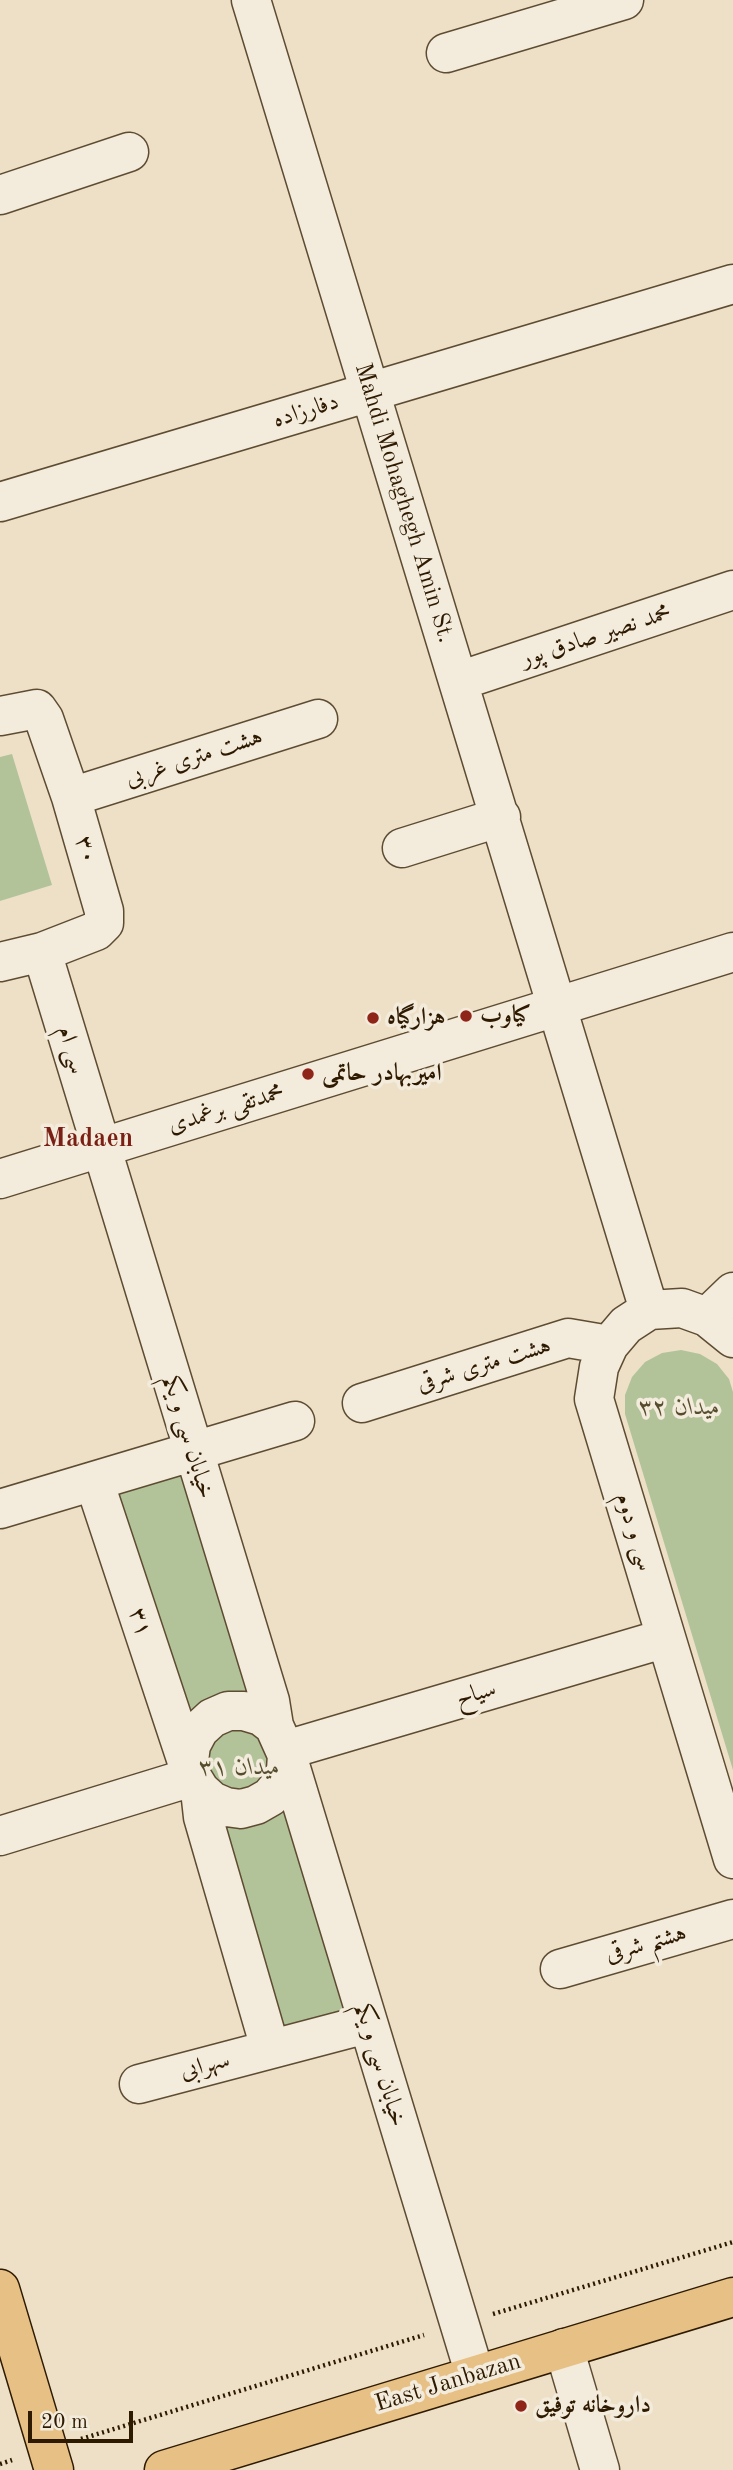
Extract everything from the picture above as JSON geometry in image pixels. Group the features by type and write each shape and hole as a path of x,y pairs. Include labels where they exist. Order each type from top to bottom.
{"main road":[{"path":"0,2289 51,2460"},
{"name":"East Janbazan","path":"164,2470 733,2297"}],"street":[{"name":"Mahdi Mohaghegh Amin St.","path":"251,0 649,1310"},
{"path":"446,53 624,0"},
{"path":"0,195 129,152"},
{"name":"دفارزاده","path":"0,502 733,284"},
{"name":"محمد نصیر صادق پور","path":"458,681 733,590"},
{"name":"۳۰","path":"0,716 37,709 44,719 71,797 104,911 104,923 96,931 42,952 0,962"},
{"name":"هشت متری غربی","path":"71,797 318,719"},
{"path":"402,848 500,817"},
{"name":"سی ام","path":"42,952 100,1148"},
{"name":"محمدتقی برغمدی","path":"0,1179 733,952"},
{"name":"خیابان سی و یکم","path":"100,1148 475,2375"},
{"path":"649,1310 682,1308 724,1316"},
{"name":"سی و دوم","path":"649,1310 626,1325 609,1345 599,1367 594,1399 733,1859"},
{"name":"هشت متری شرقی","path":"362,1403 568,1338 609,1345"},
{"path":"0,1509 295,1421"},
{"name":"۳۱","path":"94,1481 194,1776 203,1817 270,2048"},
{"name":"سیاح","path":"282,1743 666,1639"},
{"path":"228,1711 253,1713 282,1743 286,1770 280,1785 270,1797 256,1805 241,1809 212,1801 194,1776 191,1745 200,1730 212,1718 228,1711"},
{"path":"0,1836 194,1776"},
{"name":"هشتم شرقی","path":"560,1969 733,1919"},
{"path":"270,2048 367,2024"},
{"name":"سهرابی","path":"139,2084 270,2048"},
{"path":"564,2348 600,2470"}],"path":[{"path":"0,2464 51,2460 459,2325 733,2242"}],"green space":[{"path":"12,754 52,885 0,901 0,757"},
{"name":"میدان ۳۲","path":"681,1350 700,1354 717,1364 729,1379 733,1392 733,1770 625,1414 625,1395 632,1377 645,1362 662,1353"},
{"name":"میدان ۳۱","path":"187,1465 355,2015 278,2038 110,1489"}],"place":[{"name":"کیاوب","path":"466,1016"},
{"name":"هزارگیاه","path":"373,1018"},
{"name":"امیربهادر حاتمی","path":"308,1074"},
{"name":"داروخانه توفیق","path":"521,2406"}],"district":[{"name":"Madaen","path":"88,1139"}]}
